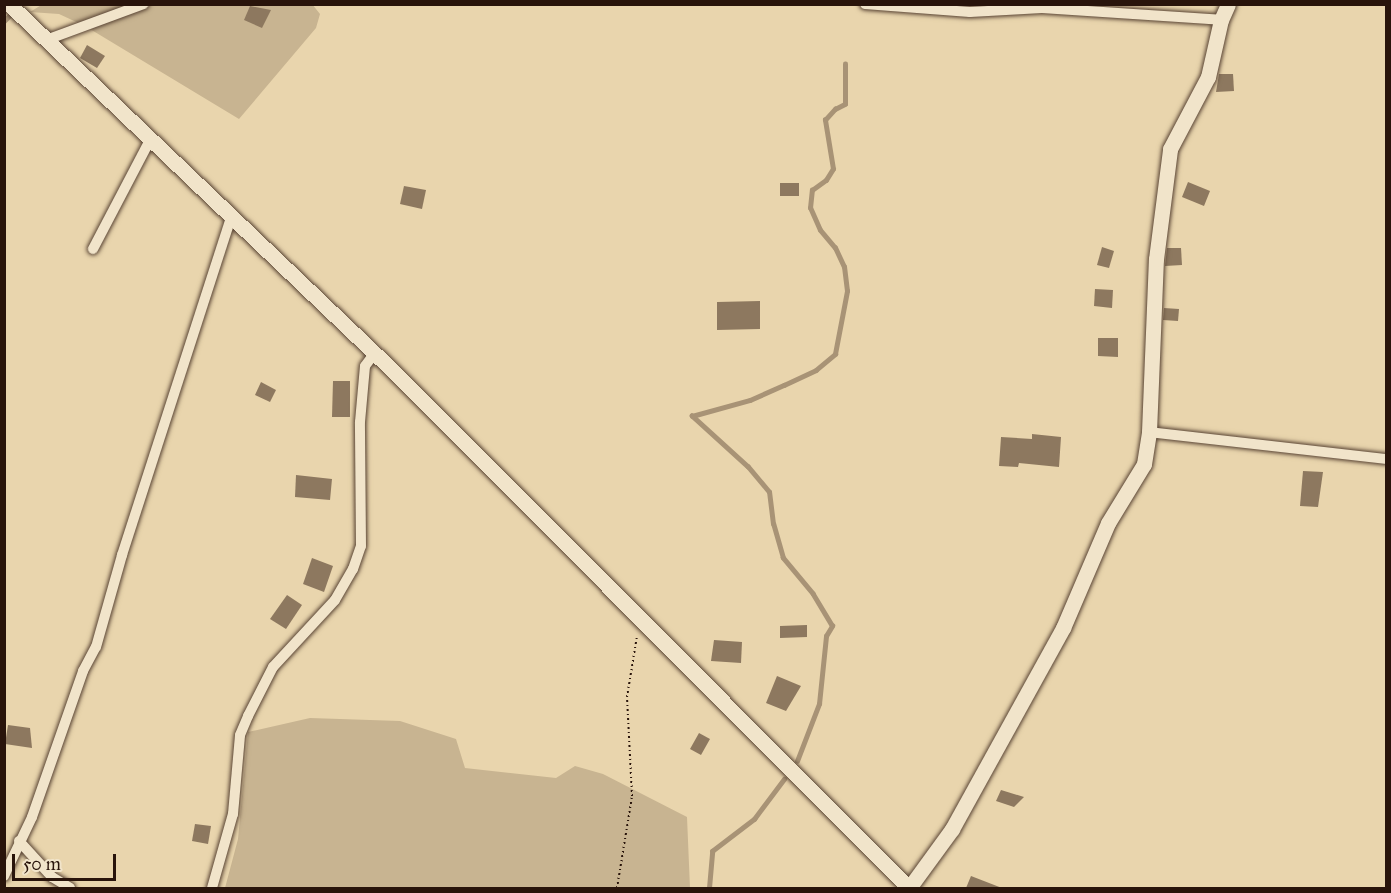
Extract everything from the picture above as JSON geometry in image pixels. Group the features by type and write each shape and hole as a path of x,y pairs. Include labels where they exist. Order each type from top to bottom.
{"street":[{"path":"9,4 374,354 909,888 952,829 1063,627 1108,523 1144,464 1149,432 1156,259 1170,149 1208,76 1221,20 1228,4"},
{"path":"46,40 144,4"},
{"path":"865,4 970,12 1042,6 1221,20"},
{"path":"93,249 150,140"},
{"path":"4,876 32,817 83,671 96,647 122,555 231,217"},
{"path":"212,888 233,814 240,735 248,716 273,667 335,600 353,569 361,546 360,422 365,366 374,354"},
{"path":"1149,432 1386,459"},
{"path":"19,841 52,877 70,888"}],"path":[{"path":"617,888 632,796 627,698 636,638 645,625"}],"shaded area":[{"path":"43,4 312,4 320,14 316,28 239,119 85,26 59,14 30,12"},
{"path":"310,718 400,721 456,739 465,768 556,778 575,766 603,774 687,817 690,888 225,888 238,839 248,732"}],"building":[{"path":"250,6 271,10 262,28 244,20"},
{"path":"87,45 105,56 97,68 80,58"},
{"path":"1219,74 1233,74 1234,91 1216,92"},
{"path":"1188,182 1210,191 1204,206 1182,197"},
{"path":"780,183 799,183 799,196 780,196"},
{"path":"404,186 426,190 422,209 400,204"},
{"path":"1102,247 1114,251 1109,268 1097,265"},
{"path":"1167,248 1181,248 1182,265 1165,266"},
{"path":"1095,289 1113,290 1112,308 1094,306"},
{"path":"760,301 760,329 717,330 717,302"},
{"path":"1164,308 1179,309 1178,321 1163,320"},
{"path":"1098,338 1118,338 1118,357 1098,356"},
{"path":"333,381 350,381 350,417 332,417"},
{"path":"261,382 276,390 270,402 255,395"},
{"path":"1032,434 1061,437 1059,467 1019,463 1018,467 999,466 1001,437 1032,439"},
{"path":"1303,471 1323,472 1318,507 1300,506"},
{"path":"296,475 332,479 330,500 295,497"},
{"path":"312,558 333,566 324,592 303,584"},
{"path":"287,595 302,605 286,629 270,619"},
{"path":"807,625 807,637 780,638 780,626"},
{"path":"714,640 742,642 741,663 711,661"},
{"path":"777,676 801,686 786,711 766,703"},
{"path":"8,725 30,728 32,748 5,744"},
{"path":"699,733 710,739 701,755 690,749"},
{"path":"1001,790 1024,797 1014,807 996,801"},
{"path":"195,824 211,826 208,844 192,841"},
{"path":"971,876 1002,888 966,888"}],"waterway":[{"path":"4,21 12,13"},
{"path":"797,761 819,704 826,636 832,626 813,594 783,558 773,524 769,492 748,467 692,416 750,400 816,370 835,354 847,291 844,267 835,248 820,230 810,208 812,190 826,180 833,169 825,120 835,109 845,104 845,64"},
{"path":"709,888 712,851 754,819 784,779"}]}
